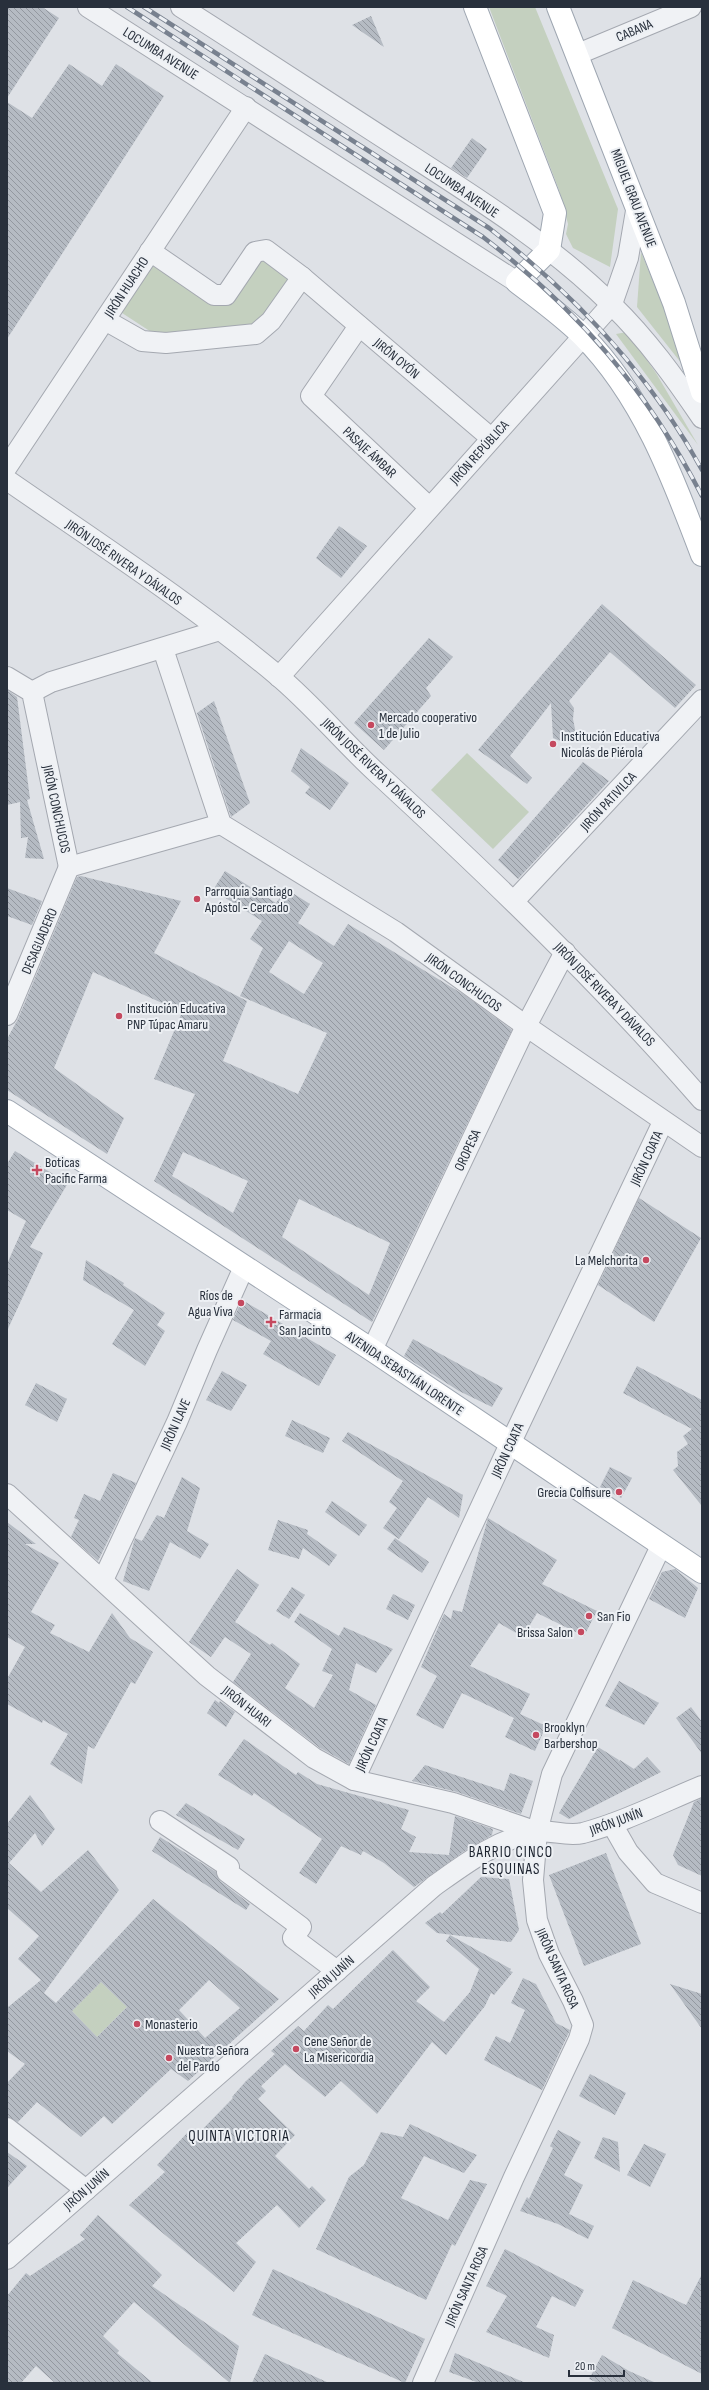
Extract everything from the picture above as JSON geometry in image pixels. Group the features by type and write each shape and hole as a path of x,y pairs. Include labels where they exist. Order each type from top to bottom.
{"main road":[{"path":"475,7 556,213 549,250 516,282 582,335 607,362 633,401 680,495 702,555"},
{"name":"MIGUEL GRAU AVENUE","path":"558,7 578,54 674,303 702,392"},
{"name":"AVENIDA SEBASTIÁN LORENTE","path":"7,1111 372,1350 661,1546 702,1572"}],"street":[{"name":"LOCUMBA AVENUE","path":"88,7 246,107 516,282"},
{"name":"CABANA","path":"578,54 685,8"},
{"name":"LOCUMBA AVENUE","path":"188,9 453,183 549,250 612,304 665,365 702,418"},
{"name":"JIRÓN HUACHO","path":"7,467 246,107"},
{"name":"JIRÓN REPÚBLICA","path":"279,677 582,335 612,304 628,258 637,205"},
{"name":"JIRÓN OYÓN","path":"150,251 214,295 226,295 255,252 266,250 302,277 491,438"},
{"path":"105,320 142,341 166,343 256,334 271,321 302,277"},
{"name":"PASAJE ÁMBAR","path":"359,326 311,396 429,507"},
{"name":"JIRÓN JOSÉ RIVERA Y DÁVALOS","path":"7,480 220,630 279,677 375,772 514,901 566,952 646,1036 702,1100"},
{"path":"7,677 32,692 50,682 163,649 220,630"},
{"path":"163,649 221,824"},
{"name":"JIRÓN CONCHUCOS","path":"32,692 70,866 221,824 396,932 526,1026 663,1122 702,1147"},
{"name":"JIRÓN PATIVILCA","path":"514,901 702,700"},
{"name":"DESAGUADERO","path":"7,1015 70,866"},
{"name":"OROPESA","path":"372,1350 526,1026 566,952"},
{"name":"JIRÓN COATA","path":"354,1780 510,1444 663,1122"},
{"name":"JIRÓN ILAVE","path":"103,1580 177,1422 244,1266"},
{"name":"JIRÓN HUARI","path":"7,1494 208,1676 314,1758 354,1780 453,1803 537,1832"},
{"name":"JIRÓN SANTA ROSA","path":"423,2383 514,2177 579,2039 583,2025 549,1954 537,1920 533,1880 537,1832 552,1774 661,1546"},
{"name":"JIRÓN JUNÍN","path":"7,2259 434,1886 478,1855 509,1840 537,1832 565,1835 582,1833 612,1824 702,1786"},
{"path":"160,1821 229,1867 227,1872 302,1927 293,1938 337,1971"},
{"path":"612,1824 628,1852 655,1883 702,1903"},
{"path":"7,2128 86,2190"}],"green space":[{"path":"489,7 535,7 618,209 610,267 573,248 566,234 568,224 559,190"},
{"path":"641,252 693,378 637,307"},
{"path":"262,254 293,278 261,327 165,341 119,311 148,263 215,304"},
{"path":"627,332 656,373 698,445 616,334"},
{"path":"467,753 529,812 493,849 431,790"},
{"path":"101,1982 127,2007 97,2037 72,2011"}],"building":[{"path":"7,7 42,7 59,18 7,98"},
{"path":"371,16 384,47 352,25"},
{"path":"69,64 102,86 116,64 164,96 7,339 7,102 32,118"},
{"path":"472,138 487,149 467,178 451,168"},
{"path":"339,526 367,546 341,578 316,558"},
{"path":"602,604 696,685 675,708 610,652 569,701 574,708 573,719 576,734 565,743 553,738 551,703 510,756 532,778 527,784 478,750"},
{"path":"429,638 453,657 426,688 431,696 384,750 354,723"},
{"path":"7,690 17,697 30,799 27,800 44,859 25,858 28,837 21,838 20,802 7,805"},
{"path":"214,701 250,803 231,817 197,713"},
{"path":"301,748 349,783 330,810 305,793 310,787 291,771"},
{"path":"583,762 609,781 518,879 498,860"},
{"path":"225,871 276,903 286,889 310,904 298,923 334,946 348,924 466,996 512,1030 372,1322 154,1181 195,1094 154,1079 182,1012 93,972 54,1068 124,1118 107,1154 7,1090 7,1039 18,1019 77,877 81,876 181,901 154,953 247,1001 223,1061 298,1094 327,1033 240,996 263,948 250,939 262,921 213,890","holes":["289,941 323,963 304,994 269,972","183,1152 248,1181 233,1213 172,1176","299,1199 390,1243 369,1295 282,1237"]},
{"path":"7,888 42,901 32,925 7,916"},
{"path":"15,1151 68,1183 30,1247 43,1253 7,1331 7,1264 26,1221 7,1210 7,1164"},
{"name":"La Melchorita","path":"639,1198 701,1238 654,1322 598,1285"},
{"path":"86,1260 124,1283 123,1285 165,1313 157,1325 165,1331 145,1366 112,1344 134,1310 83,1280"},
{"path":"242,1300 336,1355 319,1386 263,1354 271,1341 233,1320"},
{"path":"413,1339 503,1388 492,1407 459,1391 404,1356"},
{"path":"637,1366 702,1400 702,1506 673,1470 678,1466 677,1452 688,1444 683,1436 692,1429 623,1393"},
{"path":"222,1371 247,1385 231,1411 206,1400"},
{"path":"36,1383 67,1399 57,1422 25,1405"},
{"path":"292,1420 330,1438 323,1453 285,1436"},
{"path":"348,1432 463,1495 459,1518 428,1497 399,1539 383,1528 397,1508 389,1502 403,1481 342,1441"},
{"path":"610,1467 632,1478 621,1498 600,1487"},
{"path":"113,1473 136,1483 98,1561 71,1537 79,1520 74,1518 84,1494 100,1501"},
{"path":"182,1477 200,1488 187,1531 209,1544 200,1559 170,1542 149,1591 123,1581 135,1538 142,1541 157,1515 164,1518"},
{"path":"332,1501 367,1525 359,1536 325,1512"},
{"path":"488,1518 557,1560 542,1584 597,1611 584,1636 537,1613 523,1637 499,1623 470,1666 530,1694 520,1714 546,1726 535,1751 505,1737 514,1718 462,1693 443,1729 416,1715 437,1676 421,1667 444,1614 451,1619 453,1610 462,1612"},
{"path":"278,1520 308,1530 307,1534 337,1555 329,1566 303,1548 299,1559 268,1550"},
{"path":"7,1522 36,1544 25,1544 59,1563 31,1612 55,1625 50,1633 89,1652 112,1613 130,1638 153,1652 135,1684 131,1682 94,1749 88,1746 82,1784 50,1764 68,1734 43,1720 42,1723 7,1704 7,1679 25,1647 7,1637"},
{"path":"395,1538 429,1562 422,1573 387,1549"},
{"path":"237,1569 259,1585 235,1622 270,1645 272,1643 300,1664 285,1688 314,1708 333,1675 322,1671 332,1649 294,1622 300,1613 339,1636 344,1627 393,1649 376,1673 356,1663 349,1690 376,1705 349,1764 320,1748 233,1682 251,1654 225,1637 211,1657 189,1642"},
{"path":"675,1569 698,1588 685,1618 649,1599 662,1572"},
{"path":"292,1587 305,1595 289,1619 276,1611"},
{"path":"393,1594 415,1605 408,1620 386,1609"},
{"path":"619,1681 659,1703 644,1725 605,1706"},
{"path":"215,1700 219,1703 220,1701 235,1712 226,1727 207,1713"},
{"path":"691,1707 702,1722 702,1754 676,1718"},
{"path":"244,1739 296,1775 298,1772 317,1784 409,1810 401,1829 416,1837 409,1852 449,1855 455,1816 493,1829 492,1835 463,1852 414,1887 384,1863 363,1851 361,1855 341,1846 316,1884 299,1873 322,1839 254,1793 252,1796 218,1775"},
{"path":"598,1747 619,1760 618,1762 620,1760 634,1769 647,1757 661,1772 569,1819 559,1813"},
{"path":"425,1765 504,1791 510,1773 533,1781 521,1814 457,1792 412,1781"},
{"path":"30,1795 55,1829 42,1846 35,1833 9,1863 41,1892 88,1850 119,1890 44,1993 56,2003 153,1899 279,1999 188,2081 171,2069 112,2124 104,2116 81,2137 37,2102 18,2122 7,2117 7,2083 25,2064 7,2051 7,2008 41,1980 18,1959 39,1936 7,1908 7,1824","holes":["209,1980 240,2008 205,2038 179,2010","101,1982 127,2007 97,2037 72,2011"]},
{"path":"702,1798 702,1876 678,1865 673,1855 694,1802"},
{"path":"186,1803 245,1839 238,1850 176,1815"},
{"path":"160,1837 216,1872 220,1881 250,1904 246,1910 152,1851"},
{"path":"606,1853 641,1944 584,1966 549,1875"},
{"path":"481,1877 509,1879 519,1930 511,1942 437,1933 425,1923 440,1912 442,1914"},
{"path":"450,1935 511,1969 510,1971 513,1972 494,1995 491,1993 485,2006 446,2055 432,2042 377,2114 341,2081 325,2097 285,2064 261,2086 266,2091 258,2099 295,2135 275,2156 309,2189 312,2186 326,2200 299,2228 277,2205 236,2243 256,2262 234,2292 129,2205 165,2172 157,2165 189,2131 195,2137 233,2098 232,2097 246,2081 275,2054 271,2051 298,2026 304,2031 328,2005 333,2009 393,1950 430,1987 416,2001 444,2022 470,1992 479,1969 446,1941"},
{"path":"523,1978 536,1984 556,2023 570,2030 542,2090 484,2060 496,2036 510,2043 525,2010 511,2003"},
{"path":"670,1984 702,1994 702,2029"},
{"path":"590,2074 626,2093 615,2115 579,2096"},
{"path":"410,2124 477,2155 464,2173 424,2156 401,2198 448,2220 470,2180 487,2184 455,2246 452,2244 426,2300 316,2249 349,2177 364,2165 381,2132 403,2137"},
{"path":"558,2130 581,2142 564,2175 583,2185 569,2214 594,2226 588,2239 558,2224 520,2211 527,2197 529,2199 553,2148 550,2146"},
{"path":"603,2137 618,2142 620,2172 594,2158"},
{"path":"644,2144 666,2154 650,2187 627,2175"},
{"path":"7,2152 27,2166 7,2188"},
{"path":"98,2215 162,2275 152,2286 239,2346 230,2383 134,2302 103,2336 119,2351 117,2353 153,2383 55,2383 36,2366 21,2383 7,2383 7,2296 26,2273 30,2276 85,2239 80,2235"},
{"path":"505,2249 584,2290 575,2307 552,2296 536,2327 554,2335 549,2358 486,2332 507,2296 486,2286"},
{"path":"273,2269 425,2339 405,2383 252,2315"},
{"path":"702,2274 702,2374 612,2328 633,2280 686,2305"},
{"path":"455,2353 526,2383 479,2383 449,2372"},
{"path":"265,2354 329,2383 252,2383"},
{"path":"602,2355 629,2371 656,2383 598,2383 589,2379"}],"railway":[{"path":"127,7 483,237 550,293 580,323 634,386 681,457 702,496"},
{"path":"144,7 489,228 521,254 580,309 608,338 634,369 659,401 702,470"}],"place":[{"name":"Mercado cooperativo 1 de Julio","path":"371,725"},
{"name":"Institución Educativa Nicolás de Piérola","path":"553,744"},
{"name":"Parroquia Santiago Apóstol - Cercado","path":"197,899"},
{"name":"Institución Educativa PNP Túpac Amaru","path":"119,1016"},
{"name":"Boticas Pacific Farma","path":"37,1170"},
{"name":"La Melchorita","path":"646,1260"},
{"name":"Ríos de Agua Viva","path":"241,1303"},
{"name":"Farmacia San Jacinto","path":"271,1322"},
{"name":"Grecia Colfisure","path":"619,1492"},
{"name":"San Fio","path":"589,1616"},
{"name":"Brissa Salon","path":"581,1632"},
{"name":"Brooklyn Barbershop","path":"536,1735"},
{"name":"Monasterio","path":"137,2024"},
{"name":"Cene Señor de La Misericordia","path":"296,2049"},
{"name":"Nuestra Señora del Pardo","path":"169,2058"}],"district":[{"name":"BARRIO CINCO ESQUINAS","path":"511,1860"},
{"name":"QUINTA VICTORIA","path":"239,2136"}]}
